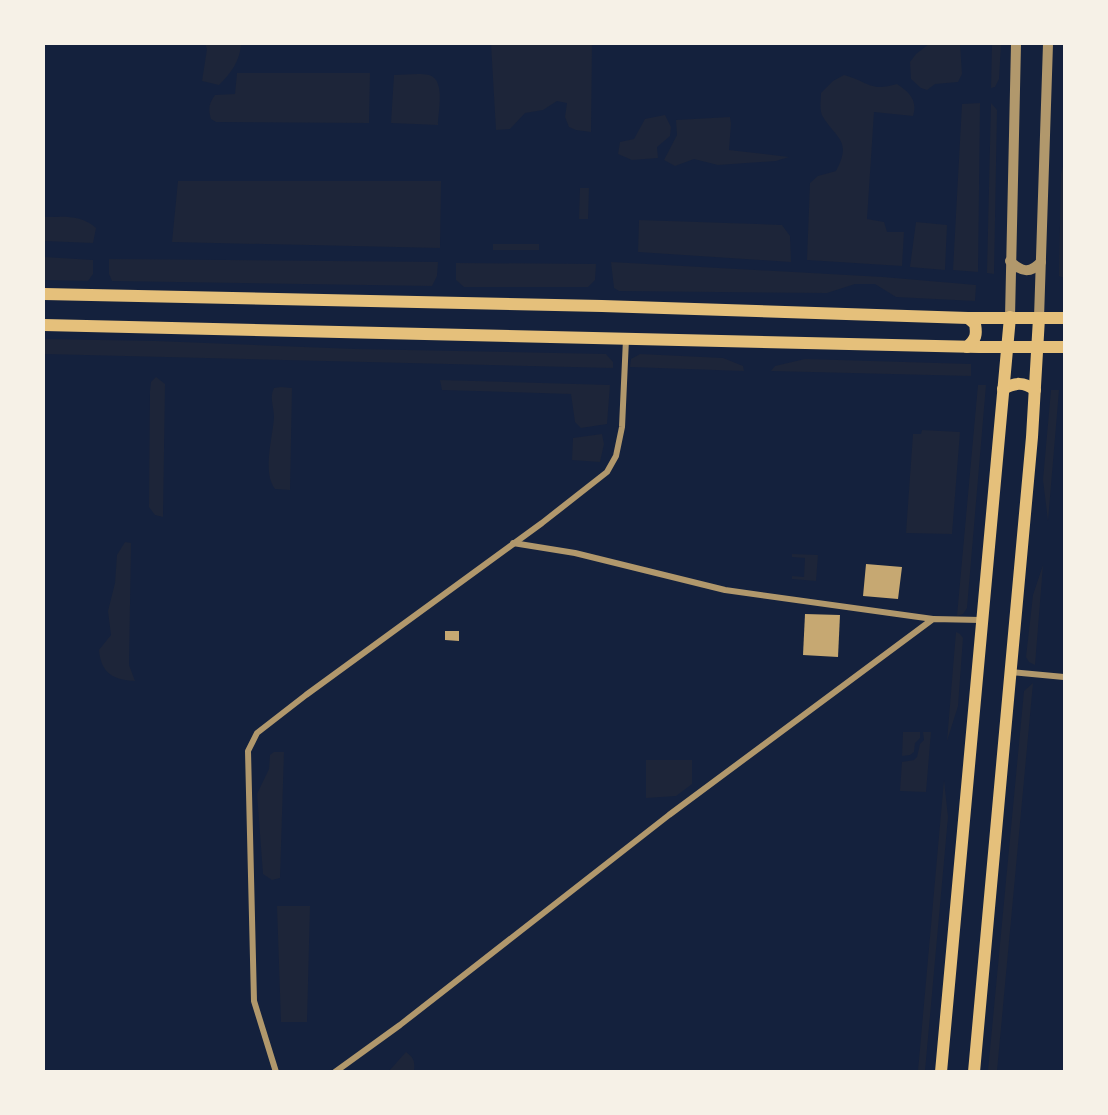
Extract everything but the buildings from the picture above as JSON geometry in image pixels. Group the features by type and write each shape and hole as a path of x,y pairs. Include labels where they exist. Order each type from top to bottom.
{"main road":[{"path":"44,294 614,306 968,318 1065,318"},
{"path":"940,1071 1010,317"},
{"path":"967,347 975,340 977,333 975,324 968,318"},
{"path":"974,1071 1011,672 1039,318"},
{"path":"44,325 967,347 1065,347"},
{"path":"1003,389 1017,383 1028,385 1035,390"}],"street":[{"path":"1010,317 1016,44"},
{"path":"1039,318 1048,44"},
{"path":"1010,261 1018,269 1026,271 1035,269 1041,262"},
{"path":"276,1071 254,1001 248,751 257,733 331,675 542,523 607,472 616,456 622,427 627,338"},
{"path":"513,543 575,553 725,590 933,619 981,620"},
{"path":"335,1071 400,1025 669,815 933,619"},
{"path":"1011,672 1065,677"}],"shaded area":[{"path":"205,44 241,44 234,66 219,85 202,81 207,49"},
{"path":"491,44 592,44 591,132 569,127 565,117 567,103 557,101 543,110 525,113 510,129 496,130"},
{"path":"929,44 960,44 962,74 958,82 935,84 927,90 911,79 910,62"},
{"path":"992,44 1001,44 999,79 995,87 991,88"},
{"path":"237,73 370,73 369,123 216,122 211,119 210,115 211,101 215,95 235,94"},
{"path":"425,74 434,78 439,90 438,125 391,123 394,75"},
{"path":"844,75 875,87 897,84 909,93 913,101 913,116 874,112 867,219 884,222 887,232 904,232 902,266 807,260 810,183 818,176 836,171 843,153 841,141 822,115 821,93 833,81"},
{"path":"980,103 978,272 953,270 962,104"},
{"path":"991,103 997,110 994,274 987,273"},
{"path":"665,115 671,127 670,136 657,147 658,158 632,160 618,154 620,142 634,139 645,119"},
{"path":"730,117 729,150 789,157 776,161 718,165 694,159 675,166 664,160 677,135 676,120"},
{"path":"1064,162 1064,278 1059,276 1061,174"},
{"path":"178,181 441,181 440,248 172,242"},
{"path":"580,188 589,188 588,219 579,219"},
{"path":"44,217 72,217 84,220 96,228 93,243 44,241"},
{"path":"639,220 782,225 790,236 791,262 638,252"},
{"path":"916,222 947,225 945,270 910,267"},
{"path":"493,244 539,244 539,250 493,250"},
{"path":"44,257 93,260 93,274 88,281 44,280"},
{"path":"109,259 438,262 437,276 432,286 112,281 109,274"},
{"path":"611,262 883,277 976,285 975,301 896,297 875,284 855,284 827,293 619,291 614,288"},
{"path":"456,263 596,264 595,280 588,287 464,287 456,280"},
{"path":"44,339 606,354 613,362 613,368 44,354"},
{"path":"640,354 723,358 743,366 744,371 630,367 631,359"},
{"path":"805,359 971,364 971,376 771,371 775,366"},
{"path":"156,377 165,384 163,517 155,515 149,507 150,391 151,382"},
{"path":"440,380 610,385 607,424 581,428 575,422 571,394 442,390"},
{"path":"978,385 986,385 967,608 963,614 957,616"},
{"path":"274,388 292,388 290,490 275,489 269,473 274,417 272,395"},
{"path":"1051,390 1059,390 1048,521 1043,480"},
{"path":"922,430 960,432 952,534 906,533 913,434 921,434"},
{"path":"602,434 604,444 600,462 572,460 573,438"},
{"path":"125,542 131,543 129,665 135,681 114,677 105,670 99,650 111,635 108,611 115,583 117,555"},
{"path":"792,554 818,555 816,581 792,579 792,576 804,577 805,558 792,557"},
{"path":"1043,565 1035,665 1026,657 1033,595"},
{"path":"956,632 963,638 958,706 947,741"},
{"path":"1033,683 997,1071 988,1071 1024,691"},
{"path":"903,732 920,732 914,752 910,755 902,756"},
{"path":"923,732 931,732 926,792 900,791 902,762 914,760 917,757 920,744 924,740"},
{"path":"274,752 284,752 280,878 272,880 263,874 257,794 269,769 270,755"},
{"path":"646,760 692,760 692,784 676,796 646,798"},
{"path":"944,780 948,817 925,1071 918,1071"},
{"path":"277,906 310,906 307,1022 281,1022"},
{"path":"406,1052 413,1060 414,1071 389,1071"}]}
